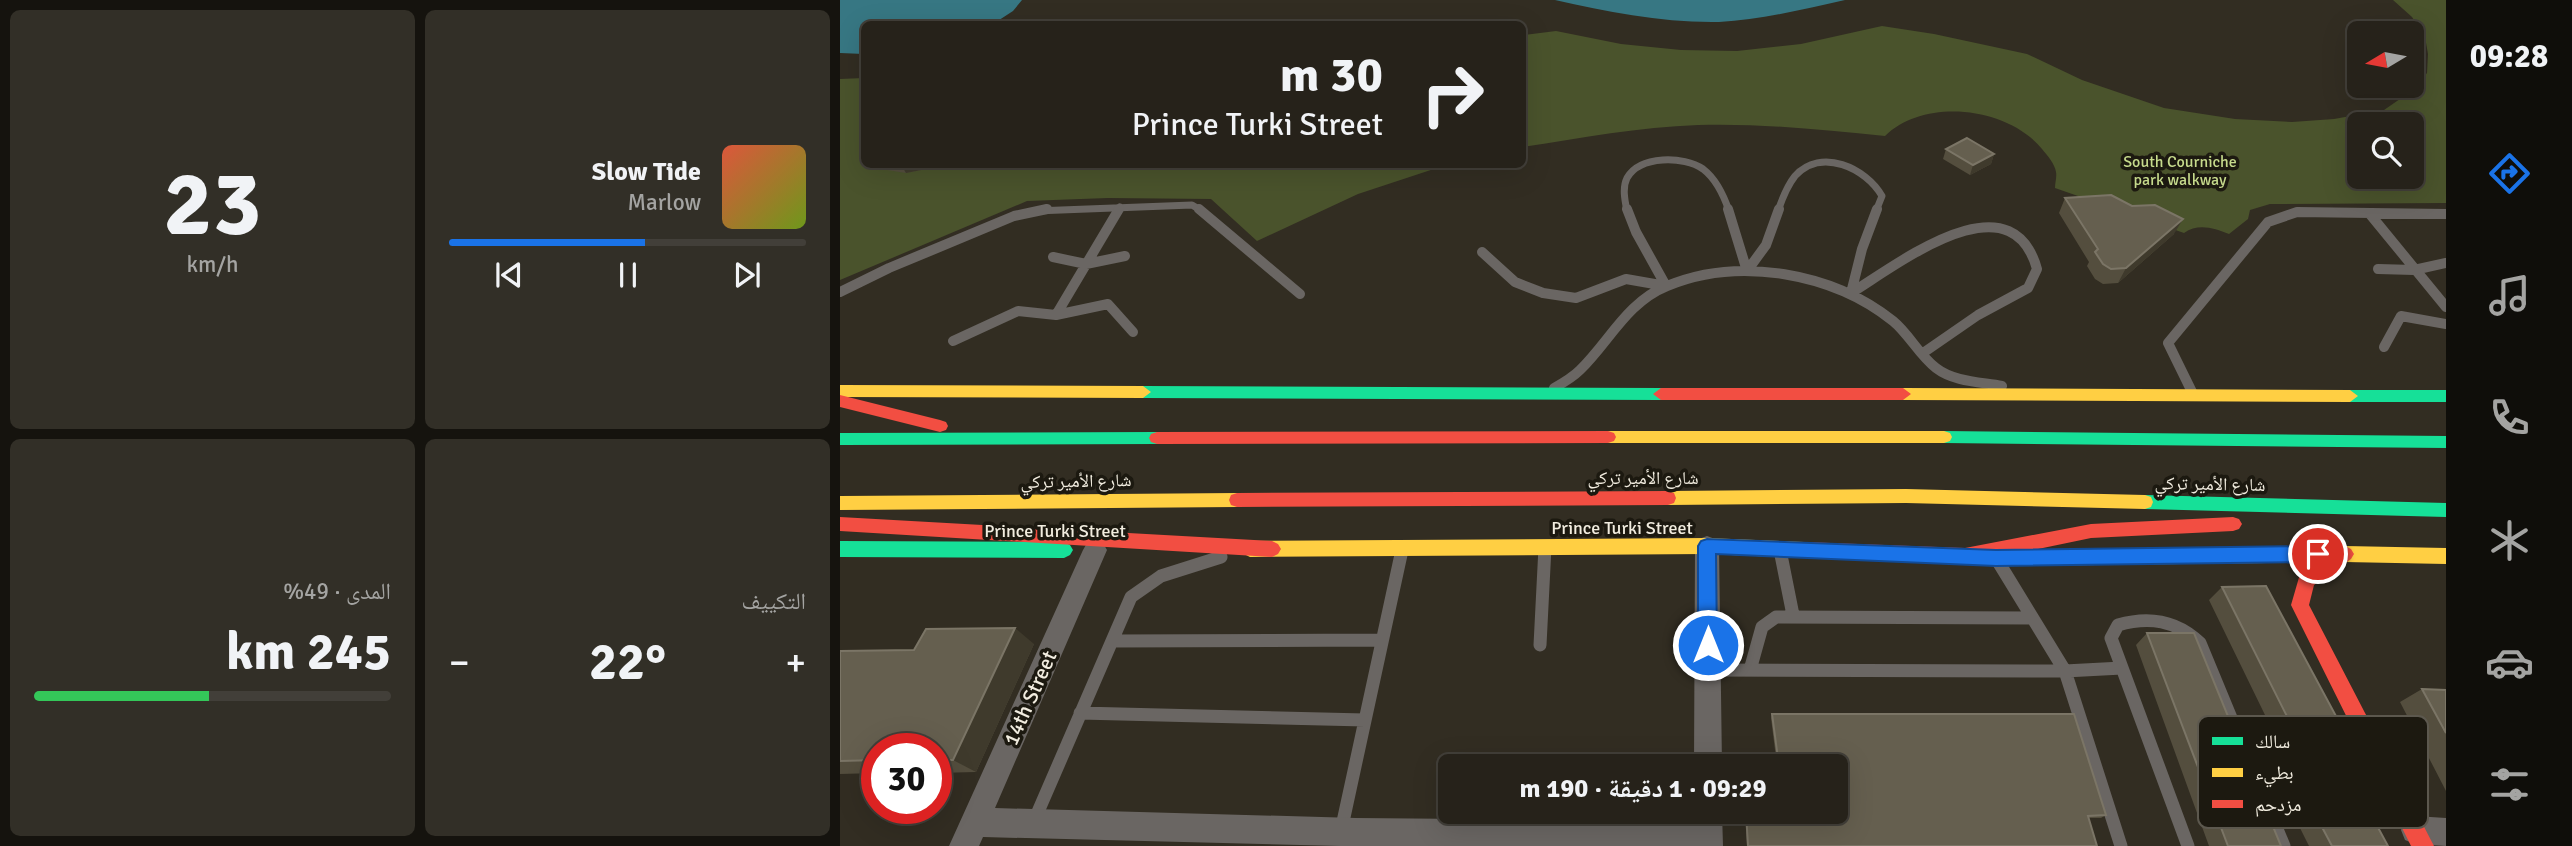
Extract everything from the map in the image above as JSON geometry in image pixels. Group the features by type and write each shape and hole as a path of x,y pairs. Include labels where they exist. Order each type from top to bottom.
{"main road":[{"path":"840,391 2446,396"},
{"path":"840,401 986,437"},
{"path":"840,439 1849,436 2446,442"},
{"name":"شارع الأمير تركي","path":"840,503 1906,496 2446,512"},
{"path":"2282,522 2446,512"},
{"path":"1965,556 2091,531 2255,523"},
{"path":"840,524 1272,549"},
{"name":"Prince Turki Street","path":"840,550 1707,546 1996,558 2345,554 2446,556"},
{"path":"2345,554 2306,580 2300,605 2357,716"}],"street":[{"path":"1707,546 1708,754"},
{"name":"14th Street","path":"969,834 1095,550"},
{"path":"969,834 1033,823 1350,836 1708,831"},
{"path":"2419,838 2446,832"}],"lane":[{"path":"1666,286 1626,210 1622,187 1627,174 1644,163 1665,159 1690,164 1706,171 1726,204 1747,271"},
{"path":"1747,271 1765,247 1784,191 1795,175 1808,166 1840,164 1862,170 1875,183 1882,196 1862,249 1851,293"},
{"path":"840,292 889,268 1014,216 1041,209 1192,205 1209,215 1300,294"},
{"path":"1056,315 1120,207"},
{"path":"2194,396 2168,344 2268,222 2297,212 2446,214"},
{"path":"2369,213 2446,307"},
{"path":"1851,293 1940,238 1961,230 1991,228 2019,235 2032,251 2037,269 2028,288 1978,315 1923,353"},
{"path":"1482,251 1514,282 1543,293 1576,298 1626,279 1666,286"},
{"path":"1053,257 1086,264 1125,256"},
{"path":"2378,269 2414,270 2446,263"},
{"path":"1545,394 1579,372 1634,306 1666,286 1704,276 1747,271 1799,278 1851,293 1894,322 1936,368 1956,378 2049,394"},
{"path":"953,341 1018,311 1056,315 1108,304 1133,332"},
{"path":"2384,347 2401,316 2446,324"},
{"path":"1540,645 1545,547"},
{"path":"1350,836 1365,720 1402,548"},
{"path":"1033,823 1130,597 1140,587 1156,578 1250,549"},
{"path":"1780,549 1793,615"},
{"path":"1996,558 2065,671 2121,846"},
{"path":"1749,670 1762,627 1776,617 2032,618"},
{"path":"2188,846 2111,638 2118,625 2130,621 2170,622 2187,630 2200,643 2230,716"},
{"path":"1111,641 1382,640"},
{"path":"1708,670 2065,671 2122,668"},
{"path":"1080,713 1365,720"},
{"path":"2277,828 2284,846"}],"green space":[{"name":"South Courniche park walkway","path":"2393,0 2446,0 2446,203 2270,204 2250,210 2248,219 2229,234 2200,227 2184,233 2055,188 2054,166 2042,149 2027,135 1988,116 1966,112 1922,116 1902,124 1885,136 1768,126 1698,125 1632,130 1526,147 1526,35 1556,31 1621,44 1681,50 1737,51 1801,44 1882,26 2027,54 2082,80 2164,108 2235,119 2292,122 2347,117 2347,189 2424,189 2424,112 2373,112 2384,110 2401,98 2424,98 2428,54 2424,21 2415,21"},
{"path":"861,78 861,168 1437,168 1358,194 1257,241 1211,199 1108,198 1027,201 840,280 840,79"}],"water":[{"path":"840,0 1022,0 1013,11 998,21 861,21 861,54 840,53"},
{"path":"1555,0 1845,0 1767,17 1698,22 1656,19"}],"building":[{"path":"1967,138 1994,154 1973,165 1946,149"},
{"path":"2111,195 2132,206 2155,205 2183,219 2126,268 2111,269 2103,264 2095,252 2098,249 2065,198"},
{"path":"2266,586 2336,716 2287,716 2222,587"},
{"path":"1015,628 953,760 952,733 861,733 861,760 840,761 840,651 914,650 926,629"},
{"path":"2147,633 2194,633 2228,716 2198,716 2198,767"},
{"path":"2422,689 2446,690 2446,733"},
{"path":"1772,714 2074,714 2106,815 2088,816 2097,846 1748,846 1747,824 1848,824 1848,754 1777,754"},
{"path":"2221,828 2274,828 2281,846 2228,846"},
{"path":"2322,828 2378,828 2388,846 2332,846"}],"traffic: fast":[{"path":"1143,392 1661,394"},
{"path":"2350,396 2446,396"},
{"path":"1944,437 2446,442"},
{"path":"840,439 1157,438"},
{"path":"2145,502 2446,510"},
{"path":"840,549 1064,550"}],"traffic: slow":[{"path":"840,391 1143,392"},
{"path":"1903,394 2350,396"},
{"path":"1608,437 1944,437"},
{"path":"1668,498 1906,496 2145,502"},
{"path":"840,503 1237,500"},
{"path":"1250,549 1707,546 1804,550"},
{"path":"2020,558 2345,554 2446,556"}],"traffic: jam":[{"path":"1661,394 1903,394"},
{"path":"840,401 940,426"},
{"path":"1157,438 1608,437"},
{"path":"1237,500 1668,498"},
{"path":"840,524 1272,549"},
{"path":"1965,556 2091,531 2233,524"},
{"path":"1804,550 2020,558"},
{"path":"2345,554 2306,580 2300,605 2357,716"},
{"path":"2414,828 2423,846"}],"route":[{"path":"1708,645 1707,546 1996,558 2318,554"}]}
